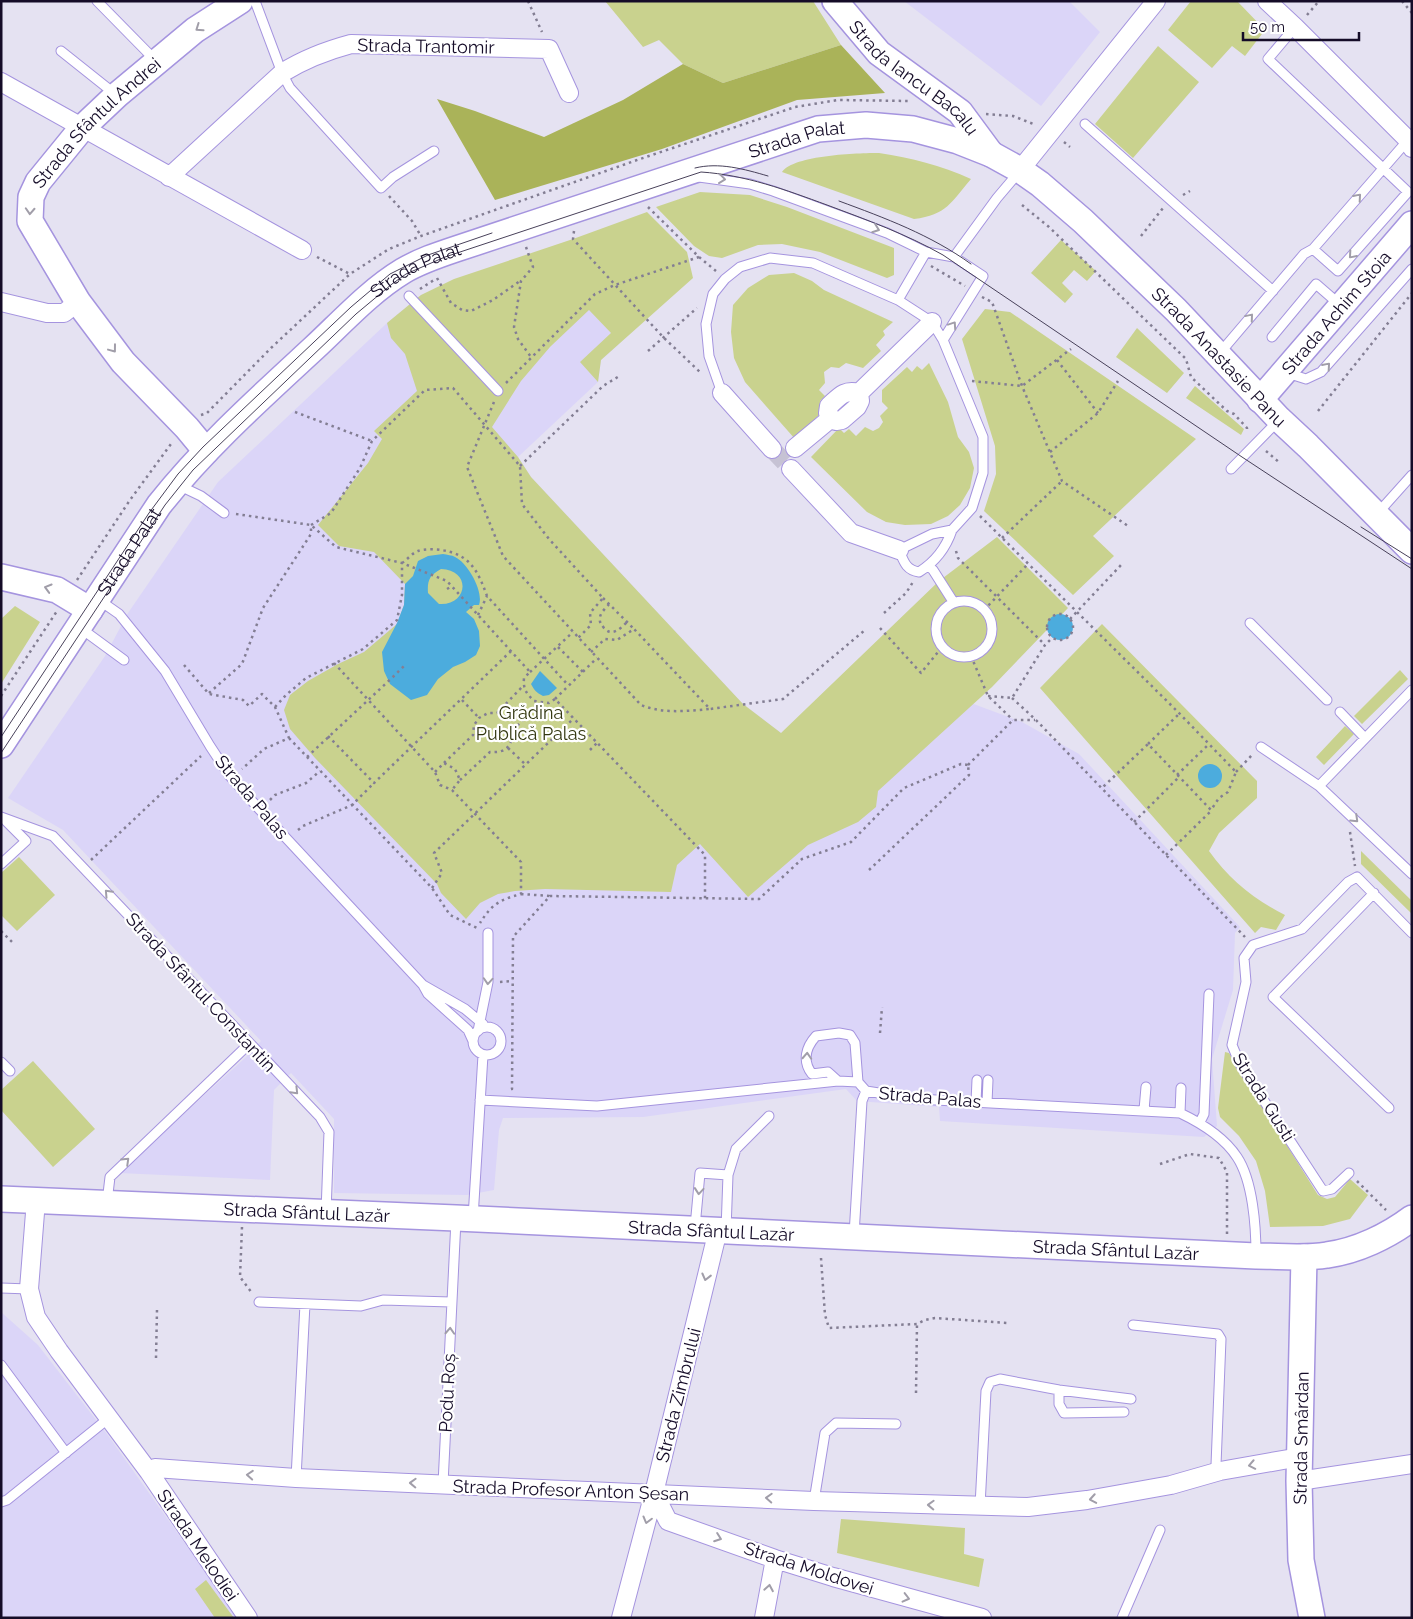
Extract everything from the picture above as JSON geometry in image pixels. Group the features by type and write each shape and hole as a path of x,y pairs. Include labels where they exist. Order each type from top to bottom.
{"main road":[{"name":"Strada Sfântul Andrei","path":"206,451 124,362 78,302 30,221 31,196 38,182 82,128 117,95 195,30 240,1"},
{"name":"Strada Iancu Bacalu","path":"835,1 879,52 960,112 991,154"},
{"name":"Strada Palat","path":"1,745 175,484 206,451 354,311 404,270 448,251 818,130 866,125 913,129 991,154 1020,170"},
{"name":"Strada Anastasie Panu","path":"1020,170 1040,184 1090,228 1176,310 1260,400 1412,551"},
{"name":"Strada Achim Stoia","path":"1260,400 1412,224"},
{"path":"1,577 58,590 89,612"},
{"name":"Strada Sfântul Lazăr","path":"1,1199 244,1208 854,1238 1304,1257 1326,1256 1348,1250 1374,1241 1407,1222"},
{"name":"Strada Smârdan","path":"1304,1257 1300,1469 1301,1560 1312,1618"}],"street":[{"path":"1020,170 1156,1"},
{"path":"1266,1 1301,22 1410,144"},
{"name":"Strada Trantomir","path":"169,176 282,73 310,57 326,51 351,44 549,49"},
{"path":"549,49 569,93"},
{"path":"1,82 302,250"},
{"path":"1,302 47,313 64,313 78,302"},
{"path":"795,448 830,419 829,406 844,392 858,393 932,322"},
{"path":"722,393 772,449"},
{"path":"791,469 851,533 900,550"},
{"path":"36,1200 29,1290 36,1317 149,1472"},
{"name":"Strada Zimbrului","path":"621,1618 654,1493 713,1230"},
{"name":"Strada Profesor Anton Șesan","path":"149,1472 155,1468 296,1478 814,1501 1028,1507 1087,1500 1171,1485 1220,1471 1412,1464"},
{"name":"Strada Melodiei","path":"149,1472 248,1618"},
{"name":"Strada Moldovei","path":"654,1493 668,1521 775,1559 890,1594 976,1617"},
{"path":"764,1618 775,1559"}],"lane":[{"path":"98,1 156,62"},
{"path":"255,1 282,73 290,88 381,188 393,177 434,151"},
{"path":"1301,22 1268,59 1408,192 1338,271 1313,249"},
{"path":"61,51 117,95"},
{"path":"1085,124 1273,291"},
{"path":"1218,355 1304,254 1313,249 1382,169 1410,144"},
{"path":"954,256 1020,170"},
{"path":"674,176 703,177 750,184 887,233 924,256 954,256 983,276 943,340"},
{"path":"898,300 924,256"},
{"path":"722,393 708,356 706,324 713,294 725,279 740,267 770,258 813,263 898,300 932,322 943,340 983,437 983,473 972,508 952,530 947,544 928,566 919,572 912,571 905,565 900,550 932,534 952,530"},
{"path":"1284,372 1306,379 1321,372 1412,269"},
{"path":"1272,337 1316,284 1341,305"},
{"path":"409,296 498,391"},
{"path":"1231,469 1279,419"},
{"path":"1376,516 1412,476"},
{"path":"175,484 201,496 224,513"},
{"path":"928,566 933,570 954,602"},
{"path":"954,602 967,602 974,603 984,610 991,622 992,630 986,647 980,653 972,656 955,656 942,646 938,640 937,623 945,609 954,602"},
{"path":"89,612 124,660"},
{"name":"Strada Palas","path":"89,612 119,614 165,671 206,739 230,774 273,824 423,985 428,994 468,1030 476,1050 487,1055"},
{"path":"1250,623 1327,700"},
{"path":"1319,786 1349,761 1365,738 1412,690"},
{"path":"1340,712 1365,738"},
{"path":"1260,747 1319,786 1412,874"},
{"path":"1,864 26,841 3,818"},
{"name":"Strada Sfântul Constantin","path":"3,818 53,836 320,1117 329,1132 326,1212"},
{"path":"1253,945 1302,929 1348,882 1357,877 1412,933"},
{"path":"1374,893 1273,997 1389,1108"},
{"path":"473,1041 478,1031 488,982 488,933"},
{"name":"Strada Gusti","path":"1253,945 1244,958 1246,982 1232,1045 1240,1064 1323,1191 1332,1189 1349,1173"},
{"name":"Strada Palas","path":"423,985 465,1009 488,1028 496,1032 500,1040 499,1049 487,1055 482,1075 465,1218"},
{"path":"1200,1122 1204,1114 1209,994"},
{"path":"478,1031 488,1028"},
{"path":"838,1081 828,1072 812,1074 807,1068 805,1057 808,1044 816,1036 839,1033 850,1035 855,1043 858,1082"},
{"path":"106,1203 110,1177 249,1044"},
{"path":"1,1062 10,1070"},
{"path":"976,1102 977,1080"},
{"path":"987,1103 988,1080"},
{"name":"Strada Palas","path":"480,1100 597,1106 838,1081 858,1082 866,1091 916,1099 1180,1113 1200,1122 1225,1143 1237,1157 1250,1193 1256,1233 1256,1256"},
{"path":"1144,1110 1146,1087"},
{"path":"1180,1113 1181,1088"},
{"path":"854,1238 862,1101 866,1091"},
{"path":"713,1230 736,1149 769,1116"},
{"path":"713,1230 700,1173 728,1175"},
{"name":"Podu Roș","path":"443,1484 451,1302 465,1218"},
{"path":"1,1288 29,1290"},
{"path":"259,1302 361,1306 383,1300 451,1302"},
{"path":"296,1478 305,1304"},
{"path":"1134,1325 1218,1334 1221,1339 1216,1465 1220,1471"},
{"path":"1,1365 66,1453"},
{"path":"980,1506 986,1391 990,1382 1000,1379 1059,1390 1130,1399"},
{"path":"1059,1390 1059,1404 1064,1413 1124,1412"},
{"path":"1,1502 8,1500 109,1418"},
{"path":"814,1501 825,1433 836,1423 896,1424"},
{"path":"1122,1618 1160,1530"}],"path":[{"path":"528,1 549,49"},
{"path":"1301,22 1319,1"},
{"path":"1402,1 1412,13"},
{"path":"381,188 412,221 421,236"},
{"path":"656,203 647,206 699,258 725,279"},
{"path":"1022,205 1049,228 1186,359 1191,378 1227,411 1234,414 1247,428 1247,432"},
{"path":"1141,236 1159,214"},
{"path":"574,231 573,239 615,285 664,337 722,393"},
{"path":"437,278 451,303 462,310 472,310 493,300 521,281 533,267 526,247"},
{"path":"302,250 350,274"},
{"path":"924,256 974,292 992,302 1022,386 1062,481 1128,526"},
{"path":"699,258 615,285 595,294 498,391 467,467 503,556 641,705 651,709 678,711 710,709 783,699 865,630"},
{"path":"521,281 514,327 518,339 531,357"},
{"path":"1318,411 1412,293"},
{"path":"648,351 713,294"},
{"path":"958,380 1022,386 1071,349"},
{"path":"1057,360 1098,413"},
{"path":"520,466 603,386 621,375"},
{"path":"1050,452 1098,413 1118,381"},
{"path":"311,525 332,513 360,468 372,441 425,390 453,388 520,466 522,504 550,539 603,598 710,709"},
{"path":"295,412 372,441"},
{"path":"75,584 130,500 172,444"},
{"path":"1266,451 1280,463"},
{"path":"1002,538 1062,481"},
{"path":"972,508 1236,772"},
{"path":"224,513 311,525 336,547 402,563 447,581 530,672"},
{"path":"209,694 242,664 263,608 311,534 311,525"},
{"path":"952,530 958,558 1046,645"},
{"path":"402,563 418,551 435,549 454,552 469,561 481,580 487,596 568,685"},
{"path":"275,707 306,678 363,649 397,620 402,595 402,563"},
{"path":"984,610 1028,564"},
{"path":"1070,619 1122,564"},
{"path":"884,613 906,593 919,572"},
{"path":"447,589 452,586"},
{"path":"478,615 487,596"},
{"path":"578,638 590,625 590,614 603,598"},
{"path":"609,604 599,618 600,624 607,631 612,632 619,630 627,622"},
{"path":"1,696 60,606"},
{"path":"1061,614 1070,619 1073,627 1068,636 1062,639 1052,638 1048,631 1050,619 1061,614"},
{"path":"880,628 921,673 942,646"},
{"path":"591,652 605,640 617,640 634,629"},
{"path":"573,632 524,678 523,686 526,693 534,701 549,703 597,658"},
{"path":"1012,698 1052,638"},
{"path":"558,647 582,672"},
{"path":"298,830 303,826 352,805 511,651"},
{"path":"972,656 988,696 1013,720 1036,720"},
{"path":"334,663 435,772 440,785 452,790 521,862 521,894"},
{"path":"307,756 406,664"},
{"path":"184,665 209,694 243,700 249,706 262,694 275,707 289,738 432,888 450,915 478,927"},
{"path":"435,772 473,735 474,724 479,718 488,713 497,713 523,686"},
{"path":"988,696 1012,698 1036,720 1253,945"},
{"path":"555,699 705,856 705,899"},
{"path":"462,700 479,718"},
{"path":"452,790 490,752 499,753 508,748 512,740 513,730 540,703"},
{"path":"1102,788 1179,713"},
{"path":"432,888 442,873 434,853 574,718"},
{"path":"968,765 1013,720"},
{"path":"328,736 374,783"},
{"path":"242,769 264,749 289,738"},
{"path":"590,750 598,742"},
{"path":"1148,744 1211,810"},
{"path":"1134,822 1209,744"},
{"path":"1166,855 1211,810 1219,798 1228,792 1236,772 1260,747"},
{"path":"508,748 526,765"},
{"path":"83,867 206,751"},
{"path":"444,763 455,769 460,780"},
{"path":"477,936 478,927 486,914 502,899 521,894 760,899 802,859 851,842 904,788 961,764 968,765"},
{"path":"869,870 969,775 968,765"},
{"path":"270,800 275,795 306,783 320,770"},
{"path":"1346,812 1357,877"},
{"path":"498,1101 499,1093 512,1089 513,937 550,896"},
{"path":"1,931 14,944"},
{"path":"500,982 513,981"},
{"path":"880,1033 882,1007"},
{"path":"1160,1164 1190,1154 1219,1158 1227,1172 1227,1255"},
{"path":"1349,1173 1407,1222"},
{"path":"244,1208 240,1277 259,1302"},
{"path":"821,1258 825,1315 829,1328 917,1324 934,1318 1008,1323"},
{"path":"156,1358 157,1310"},
{"path":"916,1393 917,1324"}],"shaded area":[{"path":"904,1 1069,1 1100,32 1041,106"},
{"path":"421,295 483,365 550,347 589,309 611,333 619,344 601,360 598,382 518,457 531,477 743,704 781,733 944,693 1022,722 1079,754 1240,927 1235,933 1233,990 1212,1059 1217,1126 1204,1137 940,1121 939,1107 857,1101 846,1089 643,1117 503,1118 499,1130 494,1190 467,1195 334,1193 334,1119 291,1073 274,1090 270,1180 119,1173 245,1058 261,1041 63,830 8,798 105,656 128,613 218,482 387,323"},
{"path":"1,1312 38,1345 107,1434 238,1618 1,1618"}],"green space":[{"path":"605,1 813,1 841,45 723,83 683,64 659,40 643,47"},
{"path":"1191,1 1237,1 1265,30 1245,56 1232,46 1212,68 1168,30"},
{"path":"841,45 885,93 797,100 662,149 495,200 437,99 544,137 623,100 683,64 723,83"},
{"path":"1158,46 1199,82 1133,158 1095,124"},
{"path":"879,153 926,163 971,179 953,201 941,211 914,219 782,172 789,166 799,162 827,156"},
{"path":"700,192 750,195 787,207 894,248 894,275 887,278 820,252 782,244 758,245 722,258 709,256 694,246 656,207"},
{"name":"Grădina Publică Palas","path":"647,212 687,252 693,278 601,360 598,382 580,362 611,333 589,310 550,347 521,381 492,427 518,457 531,477 743,704 781,733 939,581 997,537 1068,608 992,687 878,791 876,807 858,822 808,845 748,897 700,844 677,865 671,892 545,889 515,891 498,894 480,903 466,919 441,893 437,884 315,758 290,729 284,710 290,695 308,681 364,652 397,624 404,605 405,584 374,552 339,546 318,525 368,463 382,439 374,431 417,391 405,354 391,338 387,323 421,295 454,279"},
{"path":"1061,240 1096,271 1087,281 1074,270 1062,283 1073,294 1065,303 1031,273"},
{"path":"794,273 812,281 824,290 893,322 883,331 885,335 876,345 881,351 863,368 846,363 839,368 831,367 824,372 825,383 819,390 825,396 820,401 826,408 795,439 745,382 734,358 731,332 733,305 748,288 769,275"},
{"path":"985,309 1010,312 1196,439 1093,536 1114,556 1073,595 984,511 996,474 995,446 962,339"},
{"path":"1137,328 1184,373 1167,393 1116,357"},
{"path":"929,363 948,402 958,437 969,452 974,468 970,488 960,505 948,516 931,524 905,525 886,522 867,512 811,457 839,428 844,433 849,429 856,436 865,427 873,431 879,428 883,422 880,416 888,408 882,402 882,390 907,367 912,372 917,366 922,370"},
{"path":"1195,386 1244,429 1241,435 1186,398"},
{"path":"15,606 40,622 1,684 1,619"},
{"path":"1102,624 1257,781 1257,798 1219,833 1209,851 1242,888 1285,915 1276,930 1261,927 1255,933 1040,688"},
{"path":"1400,670 1408,679 1362,724 1354,716"},
{"path":"1345,726 1354,734 1324,765 1316,757"},
{"path":"1361,851 1412,901 1412,914 1361,864"},
{"path":"19,857 55,895 17,931 1,915 1,873"},
{"path":"1225,1052 1229,1053 1318,1195 1327,1199 1335,1197 1350,1179 1368,1195 1350,1219 1323,1226 1270,1227 1265,1191 1256,1161 1239,1136 1220,1117 1218,1108"},
{"path":"33,1061 95,1129 53,1167 1,1110 1,1090"},
{"path":"841,1519 965,1528 964,1554 984,1559 979,1587 837,1553"},
{"path":"206,1580 234,1618 215,1618 195,1589"}],"water":[{"path":"443,554 454,556 470,571 477,586 480,599 479,605 474,605 466,612 474,619 479,631 480,646 476,655 453,667 438,679 427,695 411,700 390,684 384,671 382,652 404,605 405,584 413,576 418,561 428,556","holes":["441,569 458,575 462,581 461,594 456,600 439,604 428,593 429,581 434,573"]},
{"path":"1060,614 1069,618 1073,627 1069,636 1060,640 1051,636 1047,627 1051,618"},
{"path":"540,671 557,688 549,695 541,695 531,684"},
{"path":"1210,764 1219,767 1222,776 1219,785 1210,788 1201,785 1198,776 1201,767"}],"tunnel":[{"path":"772,449 791,469"}],"tram line":[{"path":"695,168 722,166 768,176"},
{"path":"1,753 165,505 193,470 356,314 392,284 406,274 445,257 701,172 734,176 796,194 915,240 943,255 1242,457 1412,569"},
{"path":"839,201 924,236 971,264"},
{"path":"1,737 149,513 178,474 203,447 351,307 390,274 428,255 492,233"},
{"path":"1361,527 1412,559"}]}
